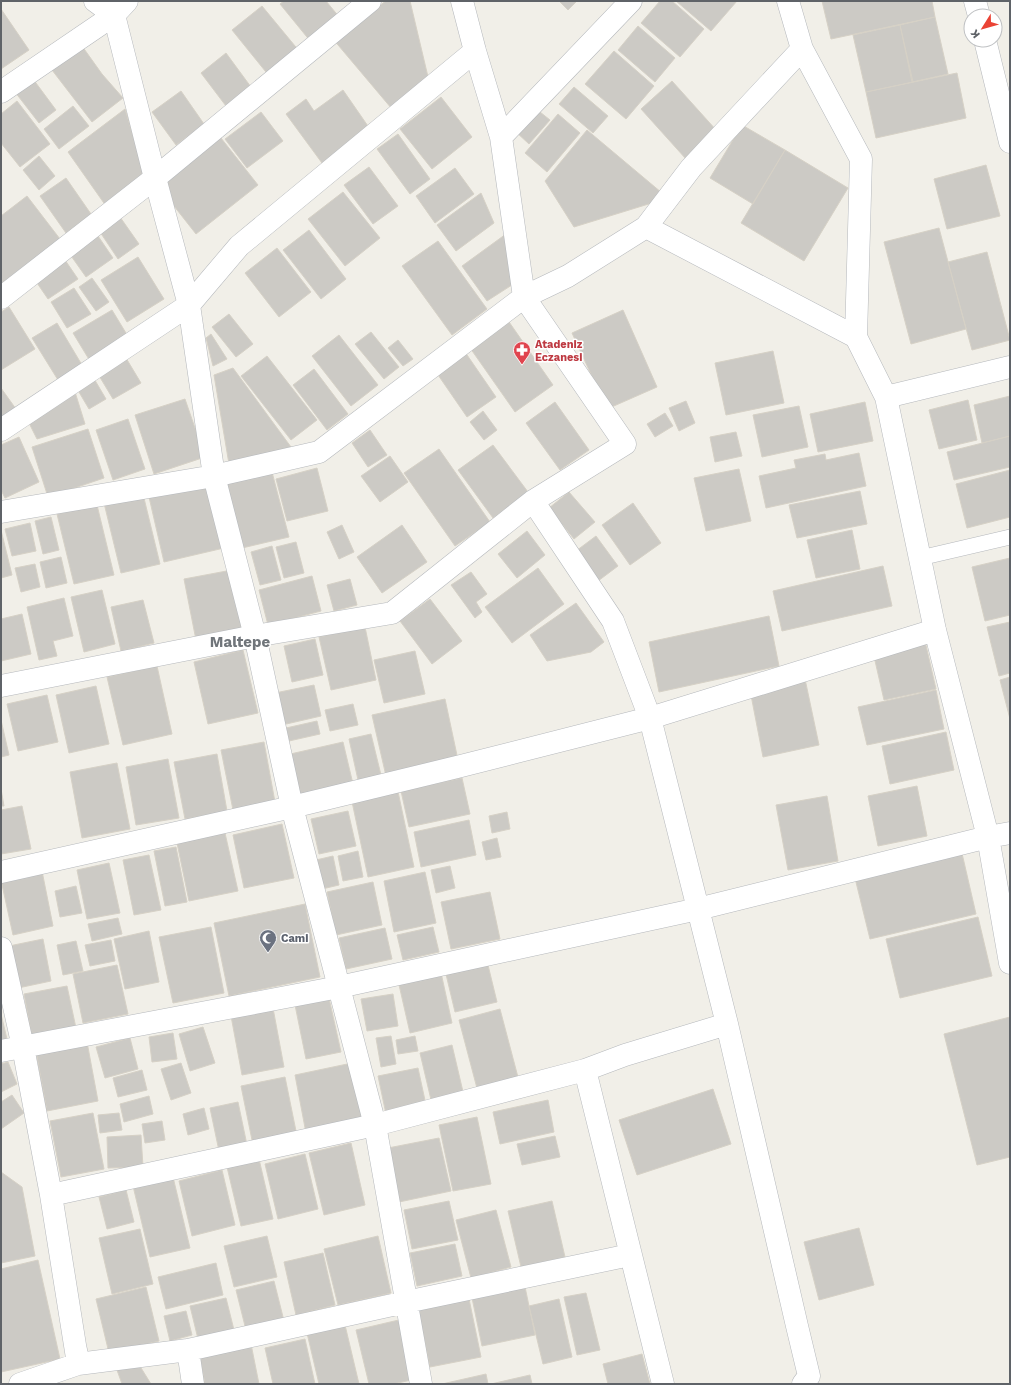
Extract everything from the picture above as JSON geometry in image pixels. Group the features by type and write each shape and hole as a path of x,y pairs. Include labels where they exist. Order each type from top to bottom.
{"street":[{"path":"95,1 120,8"},
{"path":"1,298 155,178 370,1"},
{"path":"1,686 255,636 392,613 533,501 625,444 524,297 501,137 475,51 462,1"},
{"path":"501,137 631,1"},
{"path":"788,1 802,49 861,159 856,337 886,396 935,630 988,837 1010,963"},
{"path":"1,92 120,8"},
{"path":"120,8 155,178 189,305 214,476 255,636 292,807 375,1125 421,1384"},
{"path":"988,48 1004,93 1010,142"},
{"path":"1,512 214,476 320,452 524,297 568,276 646,227 691,168 802,49"},
{"path":"1,430 189,305 239,246 475,51"},
{"path":"646,227 856,337"},
{"path":"886,396 1010,367"},
{"path":"533,501 613,621 650,718 727,1024 809,1376 803,1384"},
{"path":"1,872 292,807 650,718 935,630"},
{"path":"1,1051 339,987 698,909 988,837 1010,833"},
{"path":"1,948 51,1195 78,1364"},
{"path":"51,1195 375,1125 585,1070 625,1055 727,1024"},
{"path":"22,1047 78,1364"},
{"path":"585,1070 663,1384"},
{"path":"20,1384 78,1364 188,1350 630,1255"},
{"path":"188,1350 193,1384"}],"lane":[{"path":"920,558 1010,537"}],"building":[{"path":"284,1 326,1 340,18 311,42 280,4"},
{"path":"386,1 410,1 429,81 392,109 333,39"},
{"path":"559,1 577,1 568,10"},
{"path":"660,1 672,1 704,29 680,57 641,23"},
{"path":"676,1 737,1 711,31"},
{"path":"822,1 932,1 935,17 831,39"},
{"path":"262,6 300,52 270,77 232,30"},
{"path":"1,9 29,50 1,69"},
{"path":"935,17 948,74 912,82 900,25"},
{"path":"900,25 913,82 866,92 853,35"},
{"path":"638,26 675,58 655,82 618,50"},
{"path":"82,46 102,74 123,98 92,122 52,70"},
{"path":"614,51 654,86 626,119 585,84"},
{"path":"226,53 251,87 226,106 201,73"},
{"path":"957,73 966,118 876,138 866,92"},
{"path":"33,79 56,110 39,123 15,92"},
{"path":"672,81 717,131 686,159 641,109"},
{"path":"574,87 608,116 593,133 559,104"},
{"path":"343,90 370,129 322,163 286,114 306,99 314,111"},
{"path":"181,91 204,124 176,145 152,112"},
{"path":"441,97 472,137 432,169 400,129"},
{"path":"17,101 50,144 20,167 1,143 1,114"},
{"path":"73,106 89,126 59,149 44,129"},
{"path":"535,108 550,120 529,144 515,131"},
{"path":"125,109 145,176 106,206 68,152"},
{"path":"261,112 283,141 247,168 225,139"},
{"path":"558,114 580,133 547,172 525,153"},
{"path":"742,125 785,150 753,204 710,178"},
{"path":"587,130 668,198 574,227 545,181"},
{"path":"398,134 430,179 410,194 377,149"},
{"path":"221,138 258,185 196,234 159,187"},
{"path":"785,150 848,188 804,261 741,223"},
{"path":"39,156 55,176 39,190 23,170"},
{"path":"986,165 1000,216 947,229 934,179"},
{"path":"369,167 398,206 373,224 344,185"},
{"path":"455,168 474,194 435,223 416,196"},
{"path":"66,178 91,214 66,233 40,196"},
{"path":"343,192 380,238 345,266 308,219"},
{"path":"481,193 494,223 456,251 437,225"},
{"path":"27,196 60,239 1,284 1,216"},
{"path":"120,217 139,244 118,259 100,232"},
{"path":"939,228 966,329 911,344 884,242"},
{"path":"309,230 346,279 321,299 283,250"},
{"path":"96,233 113,258 86,277 69,253"},
{"path":"506,234 515,283 487,301 462,266"},
{"path":"438,241 487,309 452,335 402,266"},
{"path":"277,248 311,292 279,317 245,273"},
{"path":"987,252 1010,340 972,350 948,262"},
{"path":"138,257 164,299 127,322 101,280"},
{"path":"65,260 78,279 48,299 35,280"},
{"path":"92,278 109,302 96,311 79,287"},
{"path":"74,288 91,314 67,328 51,302"},
{"path":"9,307 35,349 1,370 1,312"},
{"path":"112,310 129,338 90,361 73,333"},
{"path":"623,310 657,387 607,409 572,333"},
{"path":"229,314 253,344 236,357 212,327"},
{"path":"507,319 553,385 515,412 468,345"},
{"path":"57,323 82,365 58,380 32,338"},
{"path":"371,332 399,367 384,379 355,344"},
{"path":"211,334 227,359 213,366 206,338"},
{"path":"339,335 378,385 351,406 312,356"},
{"path":"398,340 413,359 403,366 388,348"},
{"path":"773,351 784,403 726,415 715,363"},
{"path":"465,352 496,397 467,417 436,372"},
{"path":"267,356 317,420 291,440 241,376"},
{"path":"126,358 141,383 113,399 98,374"},
{"path":"233,368 291,447 229,464 214,375"},
{"path":"314,369 348,414 327,430 293,385"},
{"path":"93,377 106,399 89,409 76,387"},
{"path":"1,388 16,409 1,419"},
{"path":"75,392 85,424 37,439 26,417"},
{"path":"1010,396 1010,436 982,443 974,405"},
{"path":"185,399 205,457 154,474 135,415"},
{"path":"968,400 977,440 939,449 929,410"},
{"path":"686,401 695,423 679,431 669,408"},
{"path":"555,402 589,450 560,470 526,423"},
{"path":"865,402 873,441 818,452 810,414"},
{"path":"799,406 808,447 762,457 753,415"},
{"path":"483,411 497,430 484,440 470,422"},
{"path":"665,413 673,426 655,437 647,424"},
{"path":"128,419 145,469 113,480 96,430"},
{"path":"88,429 104,478 48,497 32,447"},
{"path":"370,430 387,455 368,467 352,443"},
{"path":"736,432 742,456 715,462 710,437"},
{"path":"1010,436 1010,467 954,480 947,452"},
{"path":"19,437 39,482 5,498 1,490 1,445"},
{"path":"493,445 528,492 493,518 458,470"},
{"path":"439,449 490,522 455,546 404,473"},
{"path":"859,453 866,486 766,508 759,476 796,468 794,460 825,454 826,460"},
{"path":"390,456 408,482 380,502 361,476"},
{"path":"317,468 328,511 287,521 276,479"},
{"path":"739,469 751,521 706,531 694,478"},
{"path":"1010,470 1010,517 967,528 956,484"},
{"path":"272,472 289,537 242,548 225,484"},
{"path":"209,484 224,548 164,562 149,497"},
{"path":"860,491 867,524 797,538 789,505"},
{"path":"569,492 595,522 574,539 549,508"},
{"path":"143,494 160,564 121,573 104,503"},
{"path":"633,503 661,543 630,565 602,525"},
{"path":"97,505 114,575 74,584 57,514"},
{"path":"51,517 59,550 43,554 35,521"},
{"path":"30,523 36,551 12,556 5,529"},
{"path":"342,525 354,552 339,559 327,532"},
{"path":"402,525 427,562 382,593 357,557"},
{"path":"1,530 12,575 1,578"},
{"path":"852,530 860,569 816,578 807,540"},
{"path":"527,531 545,555 517,578 498,554"},
{"path":"596,536 618,566 598,581 576,551"},
{"path":"296,542 304,573 284,578 276,547"},
{"path":"272,546 281,580 260,585 251,552"},
{"path":"61,557 67,583 46,588 40,562"},
{"path":"1010,558 1010,615 985,621 972,567"},
{"path":"35,564 40,587 21,592 15,568"},
{"path":"883,566 892,606 782,631 773,591"},
{"path":"538,568 564,604 512,643 485,607"},
{"path":"232,570 243,632 196,640 184,579"},
{"path":"471,572 487,594 476,602 482,612 475,618 451,585"},
{"path":"312,576 321,611 268,625 259,590"},
{"path":"350,579 357,605 334,611 327,585"},
{"path":"102,590 115,644 84,652 71,597"},
{"path":"64,598 73,636 53,641 57,656 39,660 27,607"},
{"path":"430,599 462,641 432,664 400,621"},
{"path":"143,600 154,643 121,651 111,607"},
{"path":"576,603 604,642 591,652 547,661 530,635"},
{"path":"22,614 31,654 1,661 1,619"},
{"path":"769,616 779,666 659,692 649,642"},
{"path":"1010,622 1010,673 999,676 987,627"},
{"path":"365,627 376,680 331,690 319,637"},
{"path":"315,639 323,675 292,682 284,646"},
{"path":"925,641 936,689 884,700 873,652"},
{"path":"243,650 258,713 208,724 194,662"},
{"path":"415,651 425,694 384,703 374,660"},
{"path":"157,666 172,734 123,745 107,677"},
{"path":"1010,677 1010,719 1000,680"},
{"path":"805,679 819,745 763,757 750,690"},
{"path":"314,685 321,716 282,725 275,693"},
{"path":"96,686 109,744 69,753 56,695"},
{"path":"936,690 944,729 867,745 858,707"},
{"path":"47,695 58,742 18,751 7,704"},
{"path":"445,699 458,760 386,776 372,715"},
{"path":"353,704 358,725 330,731 325,710"},
{"path":"1,720 9,755 1,757"},
{"path":"317,721 320,734 289,741 286,728"},
{"path":"946,732 954,770 890,784 882,746"},
{"path":"371,734 381,775 358,780 349,739"},
{"path":"264,742 275,802 233,810 221,750"},
{"path":"343,742 353,784 295,796 286,755"},
{"path":"217,754 227,811 185,819 174,762"},
{"path":"168,759 179,818 136,825 126,767"},
{"path":"117,763 130,829 82,838 70,772"},
{"path":"462,778 470,814 409,827 401,791"},
{"path":"917,786 927,836 878,846 868,796"},
{"path":"397,787 414,867 368,877 351,797"},
{"path":"1,789 4,806 1,806"},
{"path":"827,796 838,861 788,870 776,805"},
{"path":"22,806 31,849 1,854 1,810"},
{"path":"348,811 356,846 319,854 311,819"},
{"path":"507,812 510,829 492,833 489,816"},
{"path":"469,820 476,855 421,867 414,832"},
{"path":"282,824 294,878 244,888 233,835"},
{"path":"225,833 238,891 189,901 177,843"},
{"path":"497,838 501,857 486,860 482,842"},
{"path":"176,847 187,902 165,906 154,851"},
{"path":"961,849 976,914 870,939 854,874"},
{"path":"358,851 363,877 343,881 338,856"},
{"path":"149,855 161,910 134,915 123,860"},
{"path":"333,856 339,885 322,889 316,860"},
{"path":"109,863 120,913 87,919 77,870"},
{"path":"450,866 455,888 436,893 431,870"},
{"path":"42,871 53,926 13,935 1,880"},
{"path":"425,872 436,923 394,932 384,881"},
{"path":"373,882 382,925 336,935 327,892"},
{"path":"76,886 82,913 60,917 55,891"},
{"path":"490,892 500,939 451,949 441,902"},
{"name":"Cami","path":"305,904 320,977 229,996 214,923"},
{"path":"978,917 992,976 900,998 886,939"},
{"path":"118,918 122,934 92,941 88,924"},
{"path":"211,927 224,993 173,1003 159,937"},
{"path":"433,927 439,952 403,960 397,935"},
{"path":"385,928 392,959 346,969 339,938"},
{"path":"149,931 159,982 125,989 114,939"},
{"path":"43,939 51,981 18,988 9,946"},
{"path":"111,940 115,961 90,966 85,945"},
{"path":"76,941 83,971 63,975 57,945"},
{"path":"487,961 497,1002 455,1012 445,970"},
{"path":"117,965 128,1014 83,1023 73,974"},
{"path":"440,968 452,1023 410,1033 397,976"},
{"path":"67,986 76,1028 32,1037 24,994"},
{"path":"393,994 398,1026 367,1031 361,999"},
{"path":"329,998 341,1052 306,1059 295,1005"},
{"path":"273,1008 284,1067 242,1075 231,1016"},
{"path":"500,1009 519,1081 478,1092 459,1020"},
{"path":"1,1014 7,1039 1,1040"},
{"path":"1010,1017 1010,1157 977,1165 944,1034"},
{"path":"203,1027 215,1063 190,1071 179,1034"},
{"path":"173,1033 177,1059 152,1062 149,1037"},
{"path":"391,1036 396,1064 381,1067 376,1038"},
{"path":"415,1036 418,1051 398,1054 396,1040"},
{"path":"130,1038 138,1069 105,1078 96,1047"},
{"path":"87,1042 98,1101 47,1111 36,1051"},
{"path":"452,1045 464,1096 432,1104 420,1053"},
{"path":"8,1062 17,1084 1,1092 1,1064"},
{"path":"181,1063 191,1093 171,1100 161,1069"},
{"path":"352,1063 364,1121 306,1133 295,1075"},
{"path":"418,1068 426,1105 386,1114 378,1076"},
{"path":"142,1070 147,1090 118,1097 113,1078"},
{"path":"285,1077 297,1136 253,1145 241,1086"},
{"path":"713,1089 731,1144 637,1175 619,1120"},
{"path":"12,1095 24,1113 1,1129 1,1102"},
{"path":"149,1096 153,1114 124,1122 120,1104"},
{"path":"548,1100 554,1132 500,1144 493,1112"},
{"path":"238,1102 247,1145 219,1151 210,1108"},
{"path":"204,1108 209,1129 188,1135 183,1114"},
{"path":"93,1113 104,1169 61,1177 50,1121"},
{"path":"119,1113 122,1130 100,1133 98,1115"},
{"path":"477,1117 491,1184 453,1191 439,1125"},
{"path":"162,1121 165,1140 145,1143 142,1124"},
{"path":"141,1135 143,1167 108,1168 107,1137"},
{"path":"555,1136 560,1157 522,1165 517,1144"},
{"path":"439,1138 451,1191 399,1202 388,1148"},
{"path":"351,1143 365,1205 324,1215 309,1153"},
{"path":"305,1154 318,1209 278,1219 265,1164"},
{"path":"259,1159 273,1219 241,1226 227,1167"},
{"path":"222,1170 235,1225 192,1236 179,1181"},
{"path":"1,1172 22,1187 35,1256 1,1263"},
{"path":"173,1177 190,1248 150,1257 133,1186"},
{"path":"126,1190 134,1222 107,1229 99,1197"},
{"path":"449,1201 458,1240 412,1249 404,1210"},
{"path":"552,1201 565,1257 521,1267 508,1211"},
{"path":"496,1210 511,1267 471,1278 456,1220"},
{"path":"859,1228 874,1285 819,1300 804,1242"},
{"path":"140,1229 153,1284 112,1294 99,1238"},
{"path":"267,1236 277,1277 234,1287 224,1246"},
{"path":"378,1236 391,1293 338,1305 324,1249"},
{"path":"455,1244 462,1276 417,1286 410,1253"},
{"path":"323,1253 335,1305 296,1315 284,1262"},
{"path":"38,1260 60,1359 1,1372 1,1269"},
{"path":"216,1263 223,1295 166,1309 158,1277"},
{"path":"274,1281 284,1321 246,1330 236,1290"},
{"path":"524,1282 535,1335 482,1346 471,1293"},
{"path":"146,1287 159,1341 109,1353 96,1299"},
{"path":"586,1293 600,1350 577,1355 564,1297"},
{"path":"468,1294 481,1357 430,1367 417,1304"},
{"path":"226,1298 234,1330 198,1339 190,1306"},
{"path":"559,1299 572,1357 543,1364 529,1306"},
{"path":"186,1311 192,1335 170,1341 164,1316"},
{"path":"403,1319 416,1379 393,1384 369,1384 356,1330"},
{"path":"345,1325 359,1384 319,1384 307,1333"},
{"path":"305,1339 315,1384 273,1384 265,1348"},
{"path":"251,1344 259,1384 205,1384 199,1353"},
{"path":"642,1354 650,1384 608,1384 603,1364"},
{"path":"138,1363 151,1384 122,1384 117,1370"},
{"path":"486,1374 488,1384 442,1384"},
{"path":"530,1375 532,1384 491,1384"}],"place":[{"name":"Atadeniz Eczanesi","path":"522,365"},
{"name":"Cami","path":"268,953"}],"district":[{"name":"Maltepe","path":"240,642"}]}
